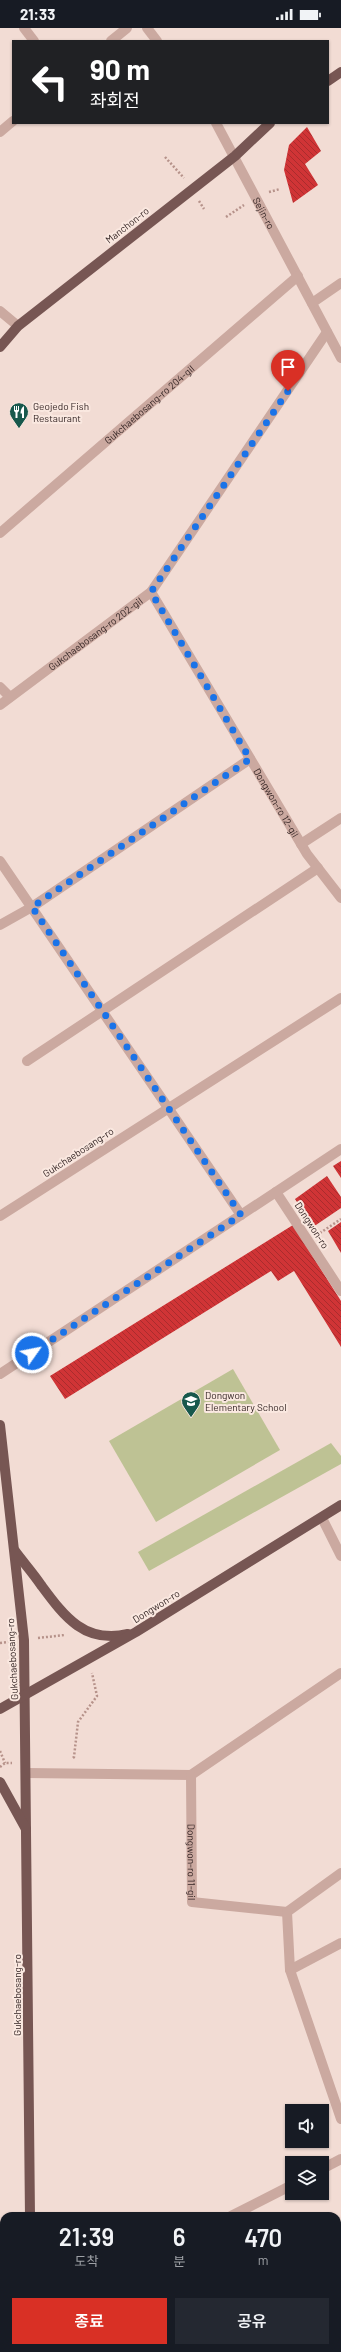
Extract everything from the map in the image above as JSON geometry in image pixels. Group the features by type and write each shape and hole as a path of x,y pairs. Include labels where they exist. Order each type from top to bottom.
{"main road":[{"path":"329,80 341,72"},
{"name":"Manchon-ro","path":"0,347 18,326 235,156 269,124"},
{"name":"Gukchaebosang-ro","path":"0,1425 24,1640 27,1762 30,2212"},
{"name":"Dongwon-ro","path":"0,1709 26,1693 89,1660 136,1632 341,1505"},
{"path":"14,1551 54,1603 76,1625 93,1634 118,1636 136,1632"},
{"path":"0,1782 27,1831"}],"street":[{"path":"24,28 33,40"},
{"path":"112,40 126,28"},
{"path":"147,28 156,40"},
{"path":"0,132 12,122"},
{"name":"Sejin-ro","path":"217,124 235,156 341,358"},
{"name":"Gukchaebosang-ro 204-gil","path":"0,533 298,276"},
{"path":"312,303 341,283"},
{"path":"0,311 18,326"},
{"name":"Gukchaebosang-ro 202-gil","path":"0,705 151,592 327,332"},
{"name":"Dongwon-ro 12-gil","path":"151,592 301,844 341,898"},
{"path":"0,687 10,697"},
{"path":"0,925 32,907 250,759"},
{"path":"301,844 341,818"},
{"path":"0,861 241,1215"},
{"path":"27,1061 318,868"},
{"path":"169,1108 341,998"},
{"name":"Gukchaebosang-ro","path":"0,1216 169,1108"},
{"path":"0,1374 341,1149"},
{"name":"Dongwon-ro","path":"276,1192 341,1291"},
{"path":"322,1518 341,1556"},
{"path":"27,1774 191,1775 341,1673"},
{"name":"Dongwon-ro 11-gil","path":"191,1775 192,1902 286,1912"},
{"path":"341,1873 286,1912 290,1970 341,2119"},
{"path":"290,1970 341,1943"},
{"path":"329,2165 341,2159"},
{"path":"240,2212 285,2189"}],"path":[{"path":"308,1240 341,1219"},
{"path":"0,1643 70,1634"},
{"path":"66,1758 74,1758 78,1722 97,1696 89,1660"},
{"path":"0,1750 5,1763"},
{"path":"0,1767 5,1763 27,1762"}],"green space":[{"path":"233,1369 280,1450 156,1522 109,1441"},
{"path":"331,1443 341,1456 341,1464 149,1571 138,1552"}],"building":[{"path":"307,127 321,151 305,164 318,185 293,203 284,170 289,145"},
{"path":"341,1161 341,1178 333,1166"},
{"path":"327,1176 341,1197 341,1208 313,1227 295,1199"},
{"path":"341,1222 341,1253 328,1231"},
{"path":"293,1225 341,1301 341,1347 294,1271 278,1281 271,1271 65,1399 50,1376"}],"place":[{"name":"Geojedo Fish Restaurant","path":"19,429"},
{"name":"Dongwon Elementary School","path":"191,1418"}],"route":[{"path":"32,1353 241,1215 32,907 250,759 151,592 288,391"}]}
